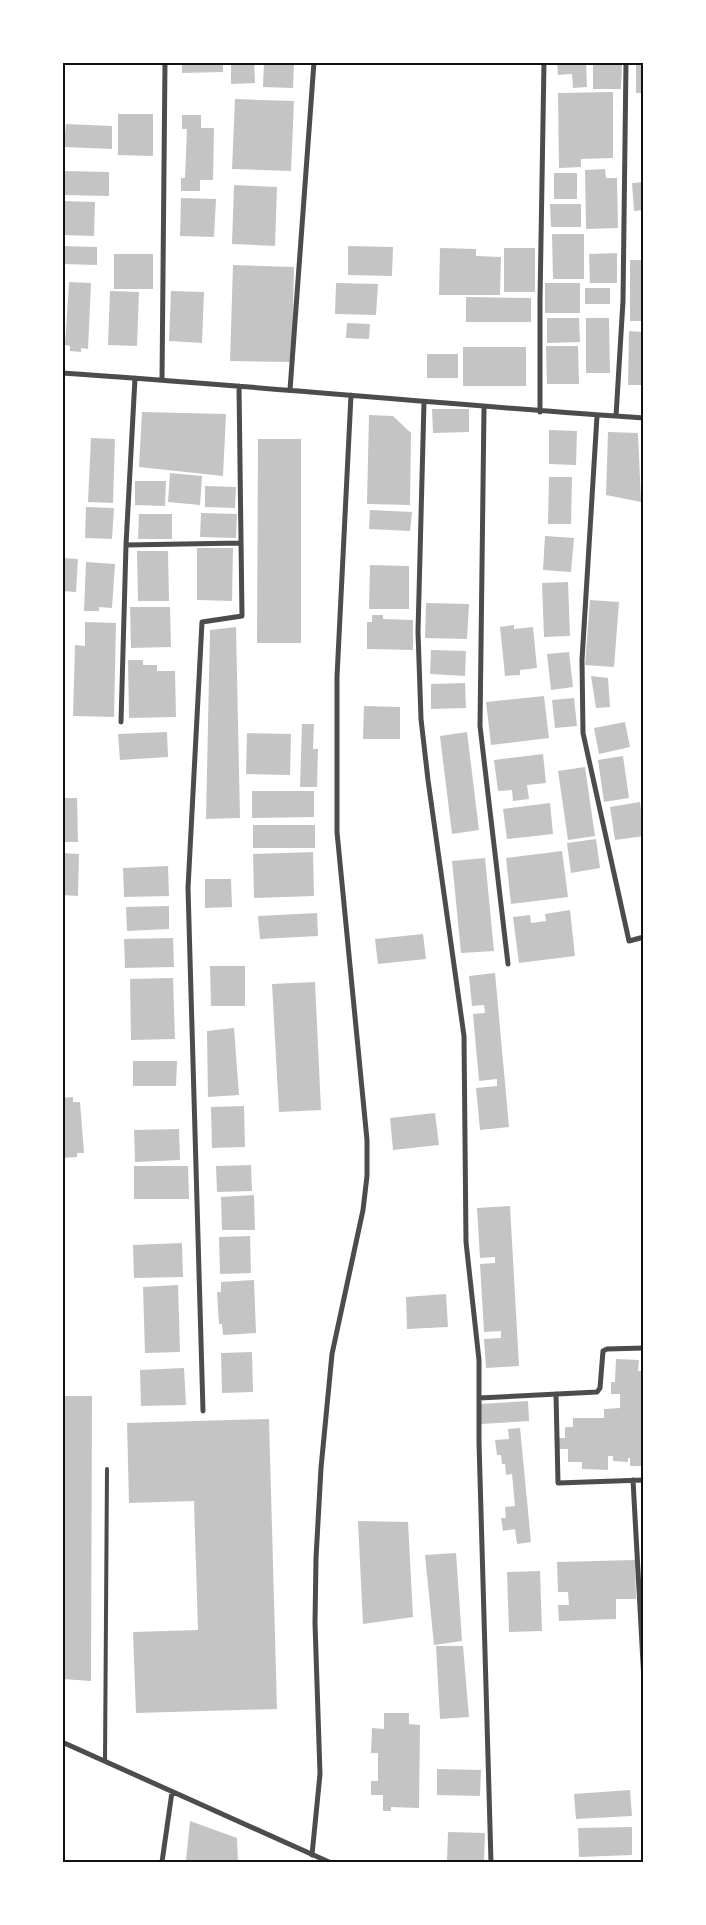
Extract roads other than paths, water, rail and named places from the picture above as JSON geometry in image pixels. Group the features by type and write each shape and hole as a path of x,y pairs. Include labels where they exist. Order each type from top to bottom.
{"street":[{"path":"162,380 165,62"},
{"path":"290,390 314,62"},
{"path":"540,412 544,62"},
{"path":"616,416 623,301 626,62"},
{"path":"62,373 290,390 484,408 644,418"},
{"path":"121,722 126,545 135,378"},
{"path":"203,1411 188,888 202,622 242,616 239,386"},
{"path":"312,1855 320,1774 315,1623 316,1558 321,1468 332,1354 363,1210 367,1176 367,1140 337,832 337,677 351,396"},
{"path":"424,402 418,632 421,719 464,1036 466,1242 479,1360 491,1862"},
{"path":"484,408 480,726 508,964"},
{"path":"597,416 582,660 583,733 629,941 644,937"},
{"path":"126,545 241,543"},
{"path":"479,1398 598,1391 600,1388 603,1351 607,1349 644,1348"},
{"path":"556,1394 558,1483 644,1480"},
{"path":"633,1480 644,1681"},
{"path":"62,1742 329,1862"},
{"path":"162,1862 172,1792"}],"lane":[{"path":"105,1761 108,1469"}]}
